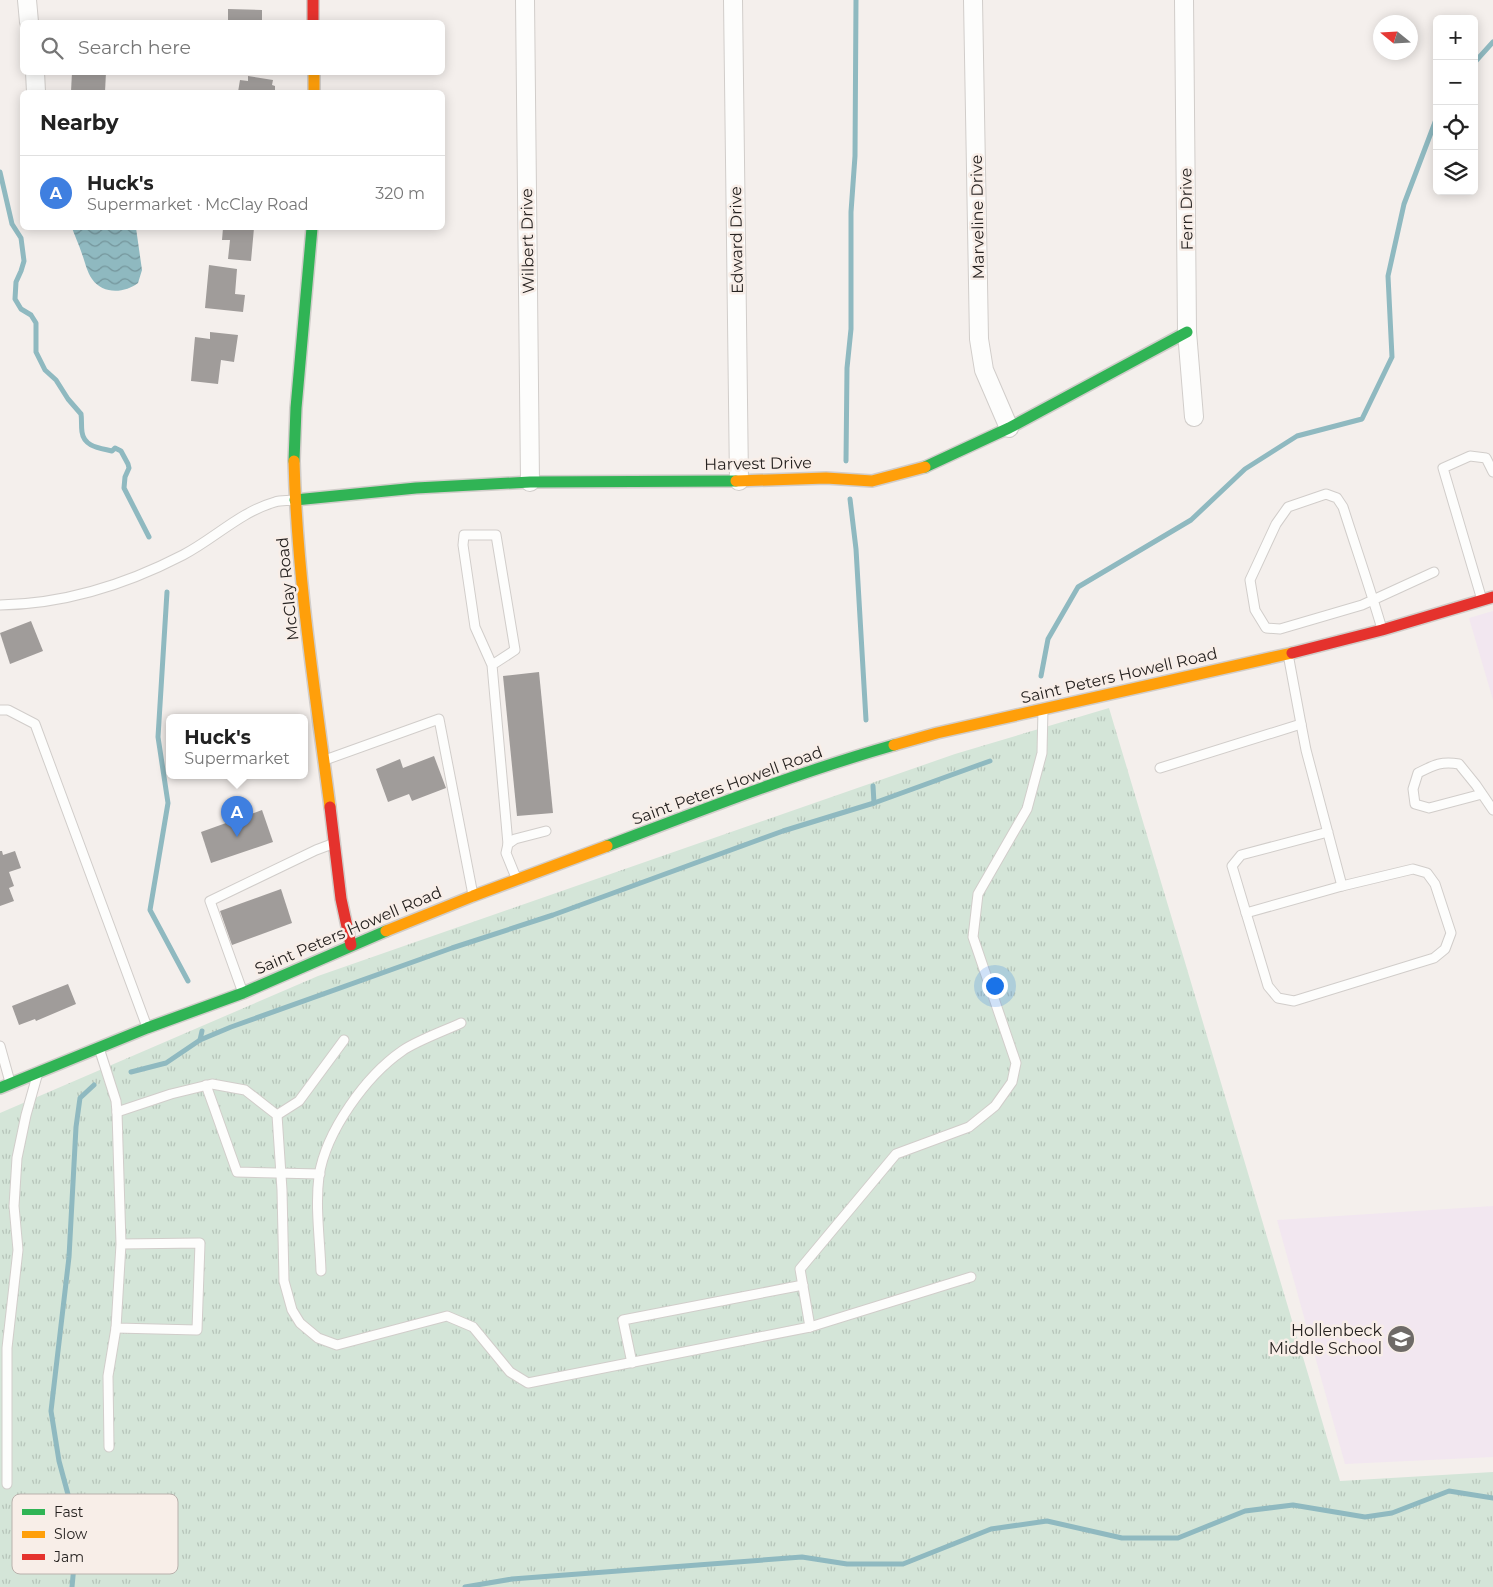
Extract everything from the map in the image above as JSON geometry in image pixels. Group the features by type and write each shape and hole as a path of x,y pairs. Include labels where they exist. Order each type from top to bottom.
{"main road":[{"path":"312,0 313,20"},
{"path":"314,75 314,90"},
{"name":"McClay Road","path":"312,230 296,408 295,500 302,584 341,899 352,945"},
{"name":"Harvest Drive","path":"295,500 416,488 530,482 739,481 826,478 872,481 926,467 1009,428 1187,332"},
{"name":"Saint Peters Howell Road","path":"5,1086 147,1028 243,993 352,945 473,896 741,795 838,761 936,733 1288,654 1382,630 1488,599"}],"street":[{"path":"27,0 29,20"},
{"name":"Wilbert Drive","path":"525,0 530,482"},
{"name":"Edward Drive","path":"733,0 739,481"},
{"name":"Marveline Drive","path":"973,0 979,339 984,370 1009,428"},
{"name":"Fern Drive","path":"1184,0 1187,332 1194,417"},
{"path":"35,75 36,90"}],"lane":[{"path":"1488,599 1443,468 1470,456 1486,458 1493,472"},
{"path":"1382,630 1373,599 1343,507 1337,498 1326,494 1288,506 1276,524 1250,580 1255,610 1266,628 1280,629 1362,605 1373,599 1434,572"},
{"path":"0,605 21,605 58,600 98,589 147,572 184,554 253,510 277,501 295,500"},
{"path":"492,665 515,650 496,535 464,535 463,545 475,627 492,665 508,844 506,854 517,881"},
{"path":"1288,654 1301,724 1342,886"},
{"path":"810,1327 800,1269 896,1154 969,1127 995,1106 1012,1082 1016,1063 973,937 978,894 1028,809 1042,753 1043,709"},
{"path":"0,710 8,710 35,724 147,1028"},
{"path":"325,760 439,719 473,896"},
{"path":"1160,768 1301,724"},
{"path":"1482,794 1429,808 1415,804 1413,789 1418,773 1434,765 1446,762 1459,764 1482,794 1493,810"},
{"path":"508,844 515,839 546,831"},
{"path":"1246,913 1342,886 1413,869 1427,873 1435,884 1451,933 1444,949 1434,958 1294,1001 1278,998 1268,986 1246,913 1232,866 1241,855 1328,832"},
{"path":"243,993 210,901 316,850 335,843"},
{"path":"321,1271 318,1190 320,1174 326,1152 340,1120 377,1073 403,1050 461,1023"},
{"path":"277,1115 299,1101 344,1040"},
{"path":"0,1046 5,1086"},
{"path":"99,1047 116,1101 121,1244 116,1328 108,1376 109,1447"},
{"path":"7,1484 7,1348 18,1250 14,1206 17,1158 26,1115 39,1071"},
{"path":"117,1112 171,1094 206,1085 212,1084 245,1090 277,1115 281,1173 284,1281 292,1310 300,1323 318,1338 337,1345 447,1316 474,1326 510,1372 528,1383 810,1327 971,1277"},
{"path":"206,1085 237,1172 320,1174"},
{"path":"116,1328 197,1330 200,1243 121,1244"},
{"path":"632,1362 623,1320 803,1285"}],"shaded area":[{"path":"1493,611 1493,700 1469,618"},
{"name":"Hollenbeck Middle School","path":"1493,1206 1493,1457 1345,1464 1277,1220"}],"green space":[{"path":"1109,708 1340,1481 1493,1472 1493,1587 0,1587 0,1113 318,976 955,754"}],"water":[{"path":"73,230 136,230 142,270 138,283 127,289 114,291 102,288 92,279"}],"building":[{"path":"228,9 262,10 262,20 228,20"},
{"path":"72,75 106,75 105,90 71,90"},
{"path":"248,76 273,80 272,85 275,86 275,90 238,90 240,80 248,81"},
{"path":"223,230 254,230 251,261 228,259 230,240 222,240"},
{"path":"209,265 237,269 235,294 245,295 243,312 205,308"},
{"path":"210,332 238,335 234,362 221,360 218,384 191,381 195,337 210,339"},
{"path":"31,621 43,651 10,664 0,633"},
{"path":"539,672 553,813 517,816 503,676"},
{"path":"434,756 446,788 412,801 409,794 388,802 376,769 400,759 403,768"},
{"path":"262,810 273,842 211,863 201,832"},
{"path":"0,851 2,851 3,855 15,851 21,868 9,872 14,886 9,888 14,901 0,906"},
{"path":"281,889 292,923 232,945 220,911"},
{"path":"68,984 76,1004 36,1021 35,1019 19,1025 12,1006"}],"waterway":[{"path":"846,461 847,368 851,329 851,212 855,156 856,0"},
{"path":"1477,60 1493,42"},
{"path":"1041,676 1048,639 1078,587 1191,520 1245,469 1297,436 1362,419 1392,357 1388,276 1404,204 1433,128"},
{"path":"0,172 12,224 21,238 24,261 16,282 15,299 21,309 31,315 36,323 36,352 45,370 56,380 68,399 81,414 82,432 86,441 98,448 112,451 115,448 121,451 129,468 125,477 124,488 149,537"},
{"path":"850,499 856,549 866,720"},
{"path":"167,592 158,737 168,803 150,910 188,981"},
{"path":"131,1072 166,1063 200,1040 231,1027 452,948 553,915 783,831 874,803 990,761"},
{"path":"873,786 874,803"},
{"path":"200,1040 202,1031"},
{"path":"68,1494 59,1461 51,1411 69,1257 76,1127 80,1098 94,1085"},
{"path":"465,1587 512,1579 802,1557 847,1564 903,1564 991,1529 1047,1521 1122,1538 1178,1538 1245,1511 1293,1505 1365,1517 1392,1513 1449,1491 1493,1498"},
{"path":"72,1587 73,1574"}],"traffic: fast":[{"path":"294,461 296,408 312,230"},
{"path":"925,467 1009,428 1187,332"},
{"path":"295,500 416,488 530,482 736,481"},
{"path":"607,846 785,780 894,745"},
{"path":"0,1088 147,1028 243,993 386,931"}],"traffic: slow":[{"path":"314,75 314,90"},
{"path":"294,461 303,591 330,807"},
{"path":"736,481 826,478 872,481 925,467"},
{"path":"894,745 937,733 1292,653"},
{"path":"386,931 607,846"}],"traffic: jam":[{"path":"313,0 313,20"},
{"path":"1292,653 1382,630 1493,597"},
{"path":"330,807 341,899 351,945"}],"place":[{"name":"Huck's","path":"237,837"},
{"name":"Hollenbeck Middle School","path":"1401,1339"}]}
